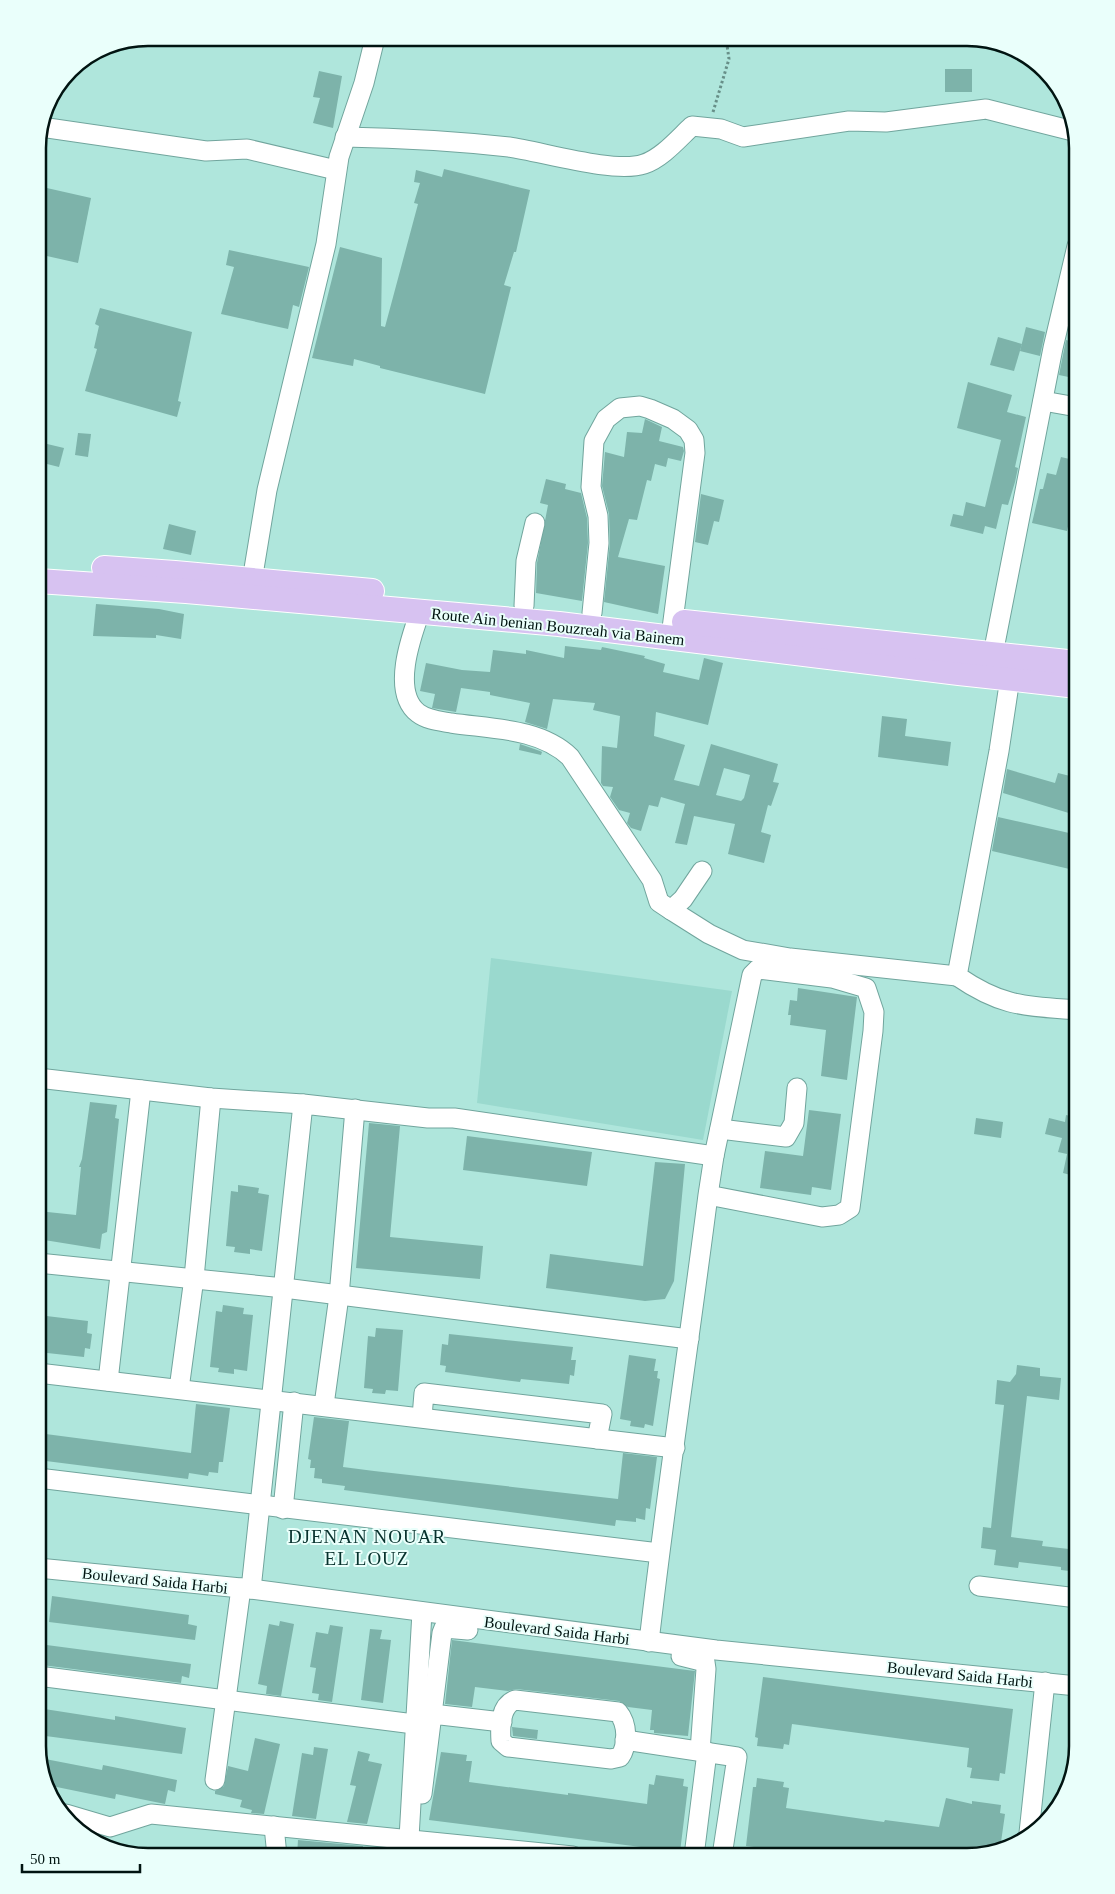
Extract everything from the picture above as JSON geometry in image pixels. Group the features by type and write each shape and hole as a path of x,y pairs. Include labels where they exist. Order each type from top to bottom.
{"main road":[{"name":"Route Ain benian Bouzreah via Bainem","path":"46,565 175,573 250,588 420,612 672,629 993,654 1069,662"},
{"name":"Route Ain benian Bouzreah via Bainem","path":"46,581 250,588 524,606 592,613 672,629 1069,685"}],"street":[{"path":"250,588 267,490 326,244 336,170 364,82 373,46"},
{"path":"345,137 472,143 540,152 608,166 626,167 653,160 692,126 709,127 732,132 743,138 849,121 886,122 986,109 1067,129"},
{"path":"48,128 206,151 247,149 336,170"},
{"path":"993,654 1043,402 1069,286"},
{"path":"1043,402 1069,406"},
{"path":"592,613 599,543 598,516 591,487 594,441 606,419 612,413 620,408 640,406 673,419 688,430 694,440 695,453 672,629"},
{"path":"524,606 526,561 535,524"},
{"path":"420,612 411,638 405,665 408,698 415,710 424,717 435,720 523,733 540,738 562,749 570,757 652,880 659,902 709,934 743,950 790,958 957,976 982,993 1012,1004 1069,1009"},
{"path":"957,976 1000,751 1010,678"},
{"path":"672,910 683,899 702,871"},
{"path":"708,1196 822,1217 839,1215 850,1208 873,1031 874,1012 866,988 832,978 758,969 743,950"},
{"path":"648,1642 714,1156 752,975 758,969"},
{"path":"46,1079 211,1098 303,1104 428,1118 454,1118 714,1156"},
{"path":"720,1129 786,1137 794,1123 797,1088"},
{"path":"108,1381 141,1090"},
{"path":"180,1389 194,1278 211,1098"},
{"path":"215,1780 225,1700 259,1506 303,1104"},
{"path":"324,1405 339,1296 355,1109"},
{"path":"46,1264 284,1288 689,1339"},
{"path":"46,1374 324,1405 675,1448"},
{"path":"283,1509 294,1402"},
{"path":"46,1479 659,1553"},
{"name":"Boulevard Saida Harbi","path":"46,1569 246,1588 648,1642 1069,1685"},
{"path":"979,1586 1069,1597"},
{"path":"417,1843 414,1724 422,1612"},
{"path":"417,1843 444,1628 698,1658 705,1662 703,1751 695,1848"},
{"path":"46,1677 414,1724"},
{"path":"1030,1826 1046,1682"},
{"path":"515,1700 618,1712 626,1725 624,1740 623,1752 620,1758 611,1759 508,1746 501,1741 503,1710 508,1703 515,1700"},
{"path":"432,1714 502,1722"},
{"path":"624,1740 737,1757 723,1848"},
{"path":"76,1817 110,1828 151,1814 477,1848"},
{"path":"274,1826 276,1848"}],"path":[{"path":"709,127 729,59 727,46"}],"shaded area":[{"path":"491,958 732,991 703,1140 477,1103"}],"building":[{"path":"945,69 972,69 972,92 945,92"},
{"path":"319,71 342,76 333,128 313,123 320,98 313,97"},
{"path":"444,169 530,190 516,252 514,252 504,285 511,287 485,394 380,368 380,366 354,359 353,366 312,358 340,247 382,258 381,326 385,327 418,204 414,203 420,183 414,182 416,170 442,177"},
{"path":"46,188 91,198 78,263 46,256"},
{"path":"229,250 309,267 299,307 293,305 288,329 221,314 234,267 226,265"},
{"path":"100,308 192,332 178,401 181,402 177,417 85,391 97,349 94,348 99,326 95,324"},
{"path":"1026,327 1045,332 1040,356 1020,351"},
{"path":"998,337 1022,344 1014,371 990,365"},
{"path":"1066,340 1069,341 1069,377 1059,375"},
{"path":"968,382 1012,395 1007,412 1026,417 1015,467 1018,468 1008,505 1002,504 996,529 985,526 983,534 950,526 953,514 963,516 966,502 985,507 1001,440 957,428"},
{"path":"645,419 662,427 659,441 683,447 684,451 681,461 668,458 666,467 655,464 651,481 647,480 637,520 629,519 618,557 665,566 658,614 604,602 610,543 609,514 602,486 605,452 624,457 627,432 642,433"},
{"path":"78,433 91,434 88,457 75,455"},
{"path":"46,444 64,448 59,467 46,464"},
{"path":"1061,457 1069,459 1069,522 1067,531 1032,523 1040,489 1043,489 1047,473 1056,475"},
{"path":"546,479 566,484 565,489 581,493 587,518 588,543 582,601 536,593 537,563 548,505 540,503"},
{"path":"701,494 724,500 719,522 714,521 708,545 695,542"},
{"path":"169,524 196,531 191,555 163,549"},
{"path":"96,604 159,609 184,614 181,639 156,635 156,638 93,636"},
{"path":"565,646 601,650 602,647 645,656 644,658 665,664 663,672 699,680 704,658 723,663 708,725 656,712 654,736 685,745 674,780 699,786 711,744 778,764 773,782 779,783 771,806 768,805 761,832 771,835 764,863 728,854 735,824 694,816 687,845 675,843 685,804 661,797 658,807 649,805 641,831 631,828 627,823 630,813 619,810 610,797 613,787 603,786 601,783 602,746 617,748 620,716 593,710 595,703 553,699 547,729 525,722 530,703 490,695 490,692 461,688 456,712 432,708 435,694 420,691 426,663 462,670 490,672 493,650 526,654 526,650 564,658","holes":["724,768 750,775 744,798 741,801 716,795"]},
{"path":"882,716 907,719 905,736 951,742 948,766 878,757"},
{"path":"520,744 542,752 541,755 519,750"},
{"path":"1007,769 1055,783 1058,773 1069,776 1069,813 1003,793"},
{"path":"998,817 1069,833 1069,869 992,851"},
{"path":"798,988 857,997 847,1080 821,1076 826,1030 790,1025 791,1015 788,1015 790,1000 797,1001"},
{"path":"90,1102 117,1105 115,1118 119,1119 107,1232 102,1234 100,1249 46,1240 46,1212 76,1215 81,1167 79,1167 82,1159"},
{"path":"809,1110 841,1114 831,1190 812,1187 811,1195 760,1188 765,1151 803,1156"},
{"path":"1066,1115 1069,1116 1069,1175 1063,1173 1067,1154 1058,1152 1062,1138 1045,1134 1049,1118 1065,1122"},
{"path":"976,1118 1003,1122 1001,1138 974,1134"},
{"path":"369,1123 400,1126 390,1237 483,1246 480,1279 356,1268"},
{"path":"467,1136 592,1152 587,1186 463,1170"},
{"path":"655,1162 685,1164 674,1281 665,1299 645,1301 546,1288 550,1254 643,1266"},
{"path":"238,1185 259,1188 258,1193 269,1195 262,1251 250,1249 250,1254 234,1252 235,1247 226,1246 231,1191 238,1192"},
{"path":"223,1305 244,1308 243,1314 253,1315 247,1371 234,1369 234,1374 218,1372 219,1368 210,1367 216,1311 222,1312"},
{"path":"46,1316 88,1321 87,1333 92,1334 90,1349 85,1348 84,1357 46,1353"},
{"path":"376,1328 403,1330 398,1391 386,1390 385,1394 372,1393 373,1389 364,1388 368,1336 375,1337"},
{"path":"449,1334 573,1347 571,1360 576,1360 574,1376 570,1375 569,1384 521,1379 520,1382 445,1372 446,1366 440,1365 442,1344 448,1345"},
{"path":"629,1355 656,1359 654,1371 658,1371 657,1378 660,1379 653,1426 645,1424 644,1428 630,1426 631,1421 620,1419"},
{"path":"1017,1365 1040,1368 1040,1376 1061,1378 1059,1400 1027,1396 1011,1537 1043,1541 1042,1546 1069,1549 1069,1571 1061,1570 1061,1567 1019,1562 1018,1568 994,1565 996,1550 981,1548 983,1527 991,1528 1004,1405 995,1404 997,1380 1010,1382 1016,1374"},
{"path":"196,1404 230,1408 223,1462 219,1462 218,1473 209,1472 208,1476 189,1473 188,1479 46,1461 46,1434 191,1453"},
{"path":"314,1417 349,1421 343,1467 374,1471 618,1499 623,1453 657,1457 650,1509 646,1508 645,1520 636,1518 636,1522 616,1520 615,1526 344,1490 345,1486 322,1483 322,1479 314,1478 315,1468 310,1468 311,1460 308,1459"},
{"path":"52,1596 189,1615 188,1624 197,1626 195,1640 49,1622"},
{"path":"280,1621 294,1624 281,1696 266,1694 267,1686 258,1684 269,1624 279,1626"},
{"path":"330,1625 343,1627 332,1702 318,1700 319,1694 312,1693 316,1668 310,1667 316,1632 328,1634"},
{"path":"370,1629 382,1630 380,1639 391,1640 383,1703 361,1700"},
{"path":"452,1640 695,1671 688,1736 654,1733 654,1730 650,1730 652,1710 628,1707 619,1701 516,1689 508,1691 475,1687 472,1707 445,1704"},
{"path":"46,1645 191,1664 189,1678 182,1676 181,1683 46,1666"},
{"path":"763,1677 1013,1709 1005,1774 1000,1773 999,1781 970,1778 972,1768 967,1767 969,1748 792,1724 789,1745 784,1744 783,1749 757,1746 758,1738 755,1737"},
{"path":"46,1709 115,1720 115,1716 186,1728 182,1754 46,1736"},
{"path":"512,1727 538,1730 537,1739 513,1736"},
{"path":"255,1738 280,1744 264,1814 251,1813 252,1810 240,1807 242,1800 215,1794 215,1791 224,1786 228,1766 248,1771"},
{"path":"314,1747 328,1749 316,1819 292,1816 302,1753 313,1755"},
{"path":"358,1751 370,1754 368,1761 382,1764 367,1824 347,1822 356,1786 350,1785"},
{"path":"441,1752 467,1755 466,1761 472,1761 469,1782 647,1804 649,1784 654,1785 656,1775 684,1779 683,1786 688,1787 680,1848 649,1848 429,1820"},
{"path":"47,1759 102,1770 103,1765 177,1780 175,1792 168,1790 165,1804 116,1794 115,1799 55,1787"},
{"path":"757,1778 784,1782 783,1787 789,1788 786,1808 884,1822 885,1820 939,1827 946,1798 972,1804 972,1801 1001,1805 1000,1813 1005,1814 1001,1841 986,1846 966,1848 762,1848 746,1846 753,1787 756,1787"},
{"path":"298,1840 363,1846 363,1848 298,1848"}],"district":[{"name":"DJENAN NOUAR EL LOUZ","path":"367,1547"}]}
